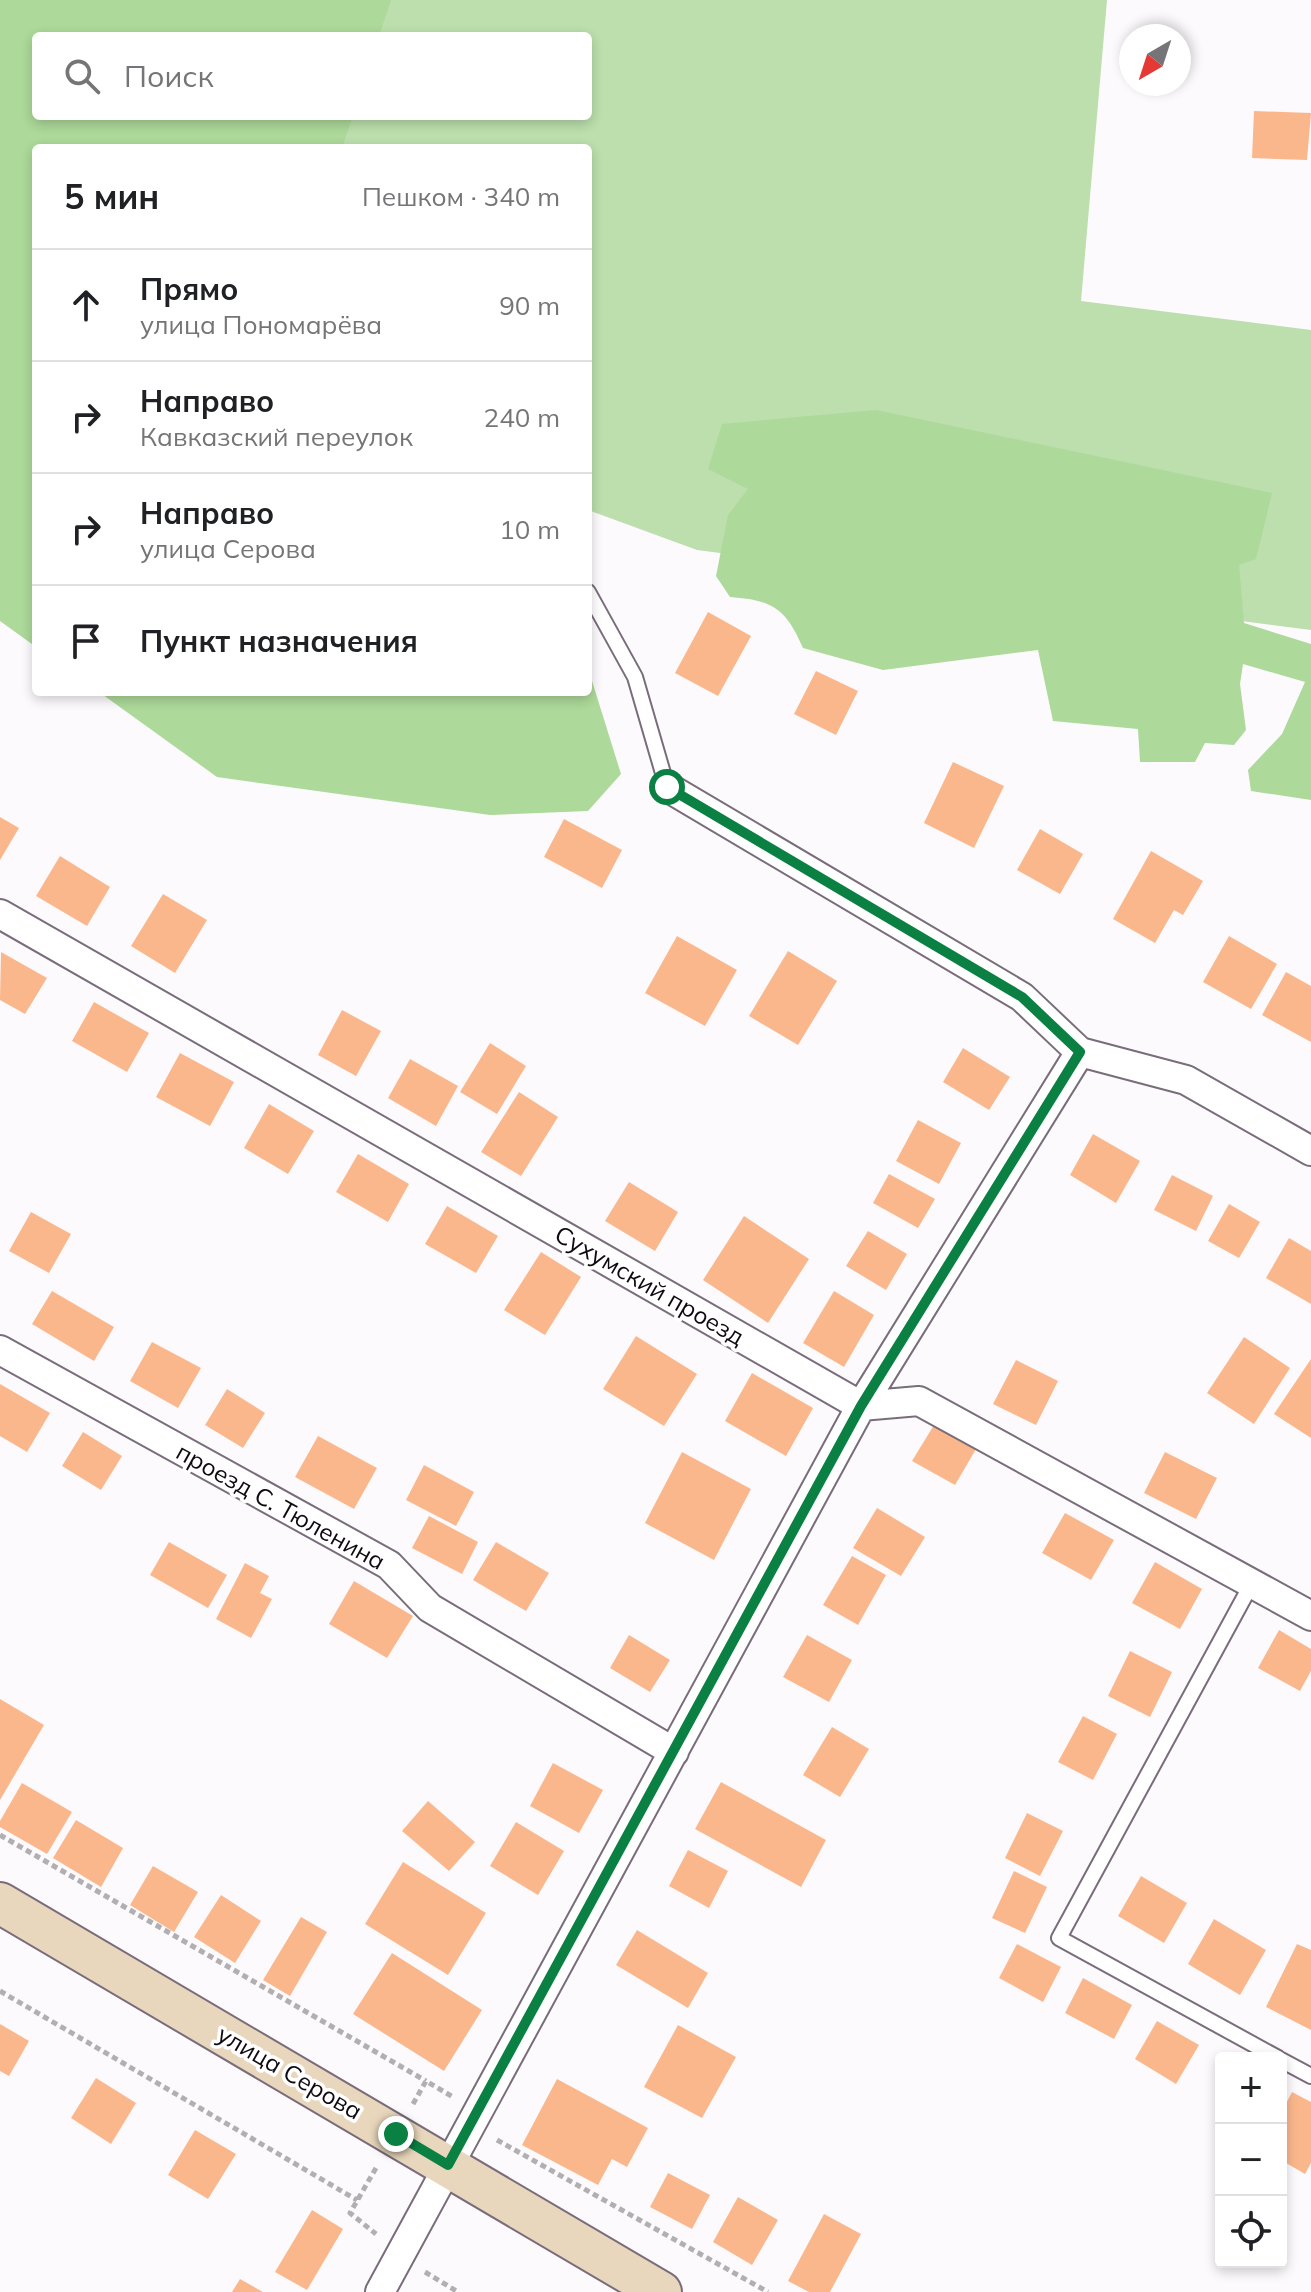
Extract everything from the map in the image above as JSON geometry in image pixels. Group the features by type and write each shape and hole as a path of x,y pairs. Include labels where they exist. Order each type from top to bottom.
{"main road":[{"name":"улица Серова","path":"0,1903 661,2292"}],"street":[{"path":"667,787 1022,997 1080,1052 1186,1080 1311,1151"},
{"name":"Сухумский проезд","path":"0,914 861,1406"},
{"path":"380,2292 861,1406 1080,1052"},
{"name":"проезд С. Тюленина","path":"0,1350 389,1565 430,1608 674,1752"},
{"path":"861,1406 919,1401 1311,1616"}],"lane":[{"path":"592,599 635,677 667,787"},
{"path":"1252,1583 1059,1938 1267,2052"},
{"path":"1287,2063 1311,2076"}],"path":[{"path":"0,1835 426,2081"},
{"path":"0,1991 357,2200"},
{"path":"430,2276 458,2292"}],"green space":[{"path":"0,0 1107,0 1081,301 1311,330 1311,630 697,550 592,511 592,144 35,144"},
{"path":"0,0 391,0 380,32 32,32 32,120 352,120 343,144 32,144 32,644 0,621"},
{"path":"876,410 1272,493 1256,559 1239,565 1244,623 1311,644 1311,800 1251,791 1248,770 1282,734 1305,682 1243,664 1240,684 1246,730 1234,745 1205,743 1195,762 1140,762 1138,729 1053,721 1038,650 883,670 803,648 790,624 776,609 757,601 730,597 716,576 728,515 748,489 708,469 722,424"},
{"path":"592,681 621,774 588,811 490,815 217,777 105,696 592,696"}],"building":[{"path":"1254,111 1311,113 1307,160 1252,158"},
{"path":"708,612 751,636 718,696 675,673"},
{"path":"816,671 858,691 836,735 794,714"},
{"path":"953,762 1004,786 974,848 924,823"},
{"path":"0,817 19,828 0,860"},
{"path":"564,819 622,850 602,888 544,857"},
{"path":"1040,829 1083,854 1060,894 1017,870"},
{"path":"1151,851 1203,881 1183,915 1174,910 1155,943 1113,919"},
{"path":"60,856 110,887 87,926 36,896"},
{"path":"163,894 207,920 175,973 131,946"},
{"path":"677,936 737,970 705,1026 645,993"},
{"path":"1229,936 1277,964 1251,1009 1203,982"},
{"path":"788,951 837,981 798,1045 749,1016"},
{"path":"1,952 47,978 25,1014 0,1000"},
{"path":"1286,972 1311,986 1311,1042 1262,1015"},
{"path":"94,1002 149,1033 127,1072 72,1041"},
{"path":"342,1010 381,1031 356,1076 318,1055"},
{"path":"490,1043 526,1066 497,1114 460,1092"},
{"path":"963,1048 1010,1077 989,1110 943,1082"},
{"path":"180,1053 234,1082 210,1126 156,1097"},
{"path":"410,1059 458,1086 436,1126 388,1098"},
{"path":"519,1092 558,1117 521,1176 481,1152"},
{"path":"269,1104 314,1131 288,1174 244,1148"},
{"path":"918,1120 961,1143 939,1184 896,1161"},
{"path":"1093,1134 1140,1161 1116,1203 1070,1175"},
{"path":"358,1154 409,1184 388,1222 336,1192"},
{"path":"889,1174 935,1199 918,1228 873,1203"},
{"path":"1172,1175 1213,1196 1196,1231 1154,1210"},
{"path":"629,1182 678,1212 655,1251 605,1221"},
{"path":"1229,1204 1260,1222 1239,1258 1208,1241"},
{"path":"447,1206 498,1236 476,1273 425,1244"},
{"path":"31,1212 71,1234 49,1273 9,1251"},
{"path":"744,1216 809,1259 768,1323 703,1280"},
{"path":"868,1231 907,1254 886,1290 846,1266"},
{"path":"1289,1238 1311,1251 1311,1304 1266,1278"},
{"path":"541,1252 581,1277 545,1335 504,1310"},
{"path":"52,1291 114,1327 94,1361 32,1324"},
{"path":"834,1291 874,1315 844,1367 803,1343"},
{"path":"636,1336 697,1374 664,1426 603,1389"},
{"path":"1244,1337 1290,1368 1254,1424 1207,1393"},
{"path":"152,1342 201,1368 178,1408 130,1381"},
{"path":"1311,1359 1311,1438 1274,1414"},
{"path":"1016,1360 1058,1381 1036,1425 993,1404"},
{"path":"752,1373 813,1408 786,1456 725,1421"},
{"path":"0,1384 50,1413 27,1452 0,1436"},
{"path":"227,1389 265,1413 243,1448 205,1425"},
{"path":"934,1425 976,1449 955,1485 912,1461"},
{"path":"83,1432 122,1456 101,1490 62,1466"},
{"path":"318,1436 377,1468 354,1509 295,1477"},
{"path":"682,1452 751,1489 714,1560 645,1523"},
{"path":"1165,1452 1217,1478 1196,1519 1144,1493"},
{"path":"424,1465 474,1492 456,1526 406,1500"},
{"path":"877,1508 925,1537 901,1576 853,1548"},
{"path":"1065,1513 1114,1540 1091,1580 1042,1553"},
{"path":"429,1516 478,1542 462,1574 412,1548"},
{"path":"169,1542 227,1575 208,1608 150,1575"},
{"path":"496,1542 549,1573 526,1611 473,1580"},
{"path":"852,1556 886,1575 858,1625 823,1605"},
{"path":"1155,1562 1202,1589 1180,1629 1132,1603"},
{"path":"245,1563 269,1576 260,1593 272,1599 251,1638 216,1619"},
{"path":"354,1581 413,1616 387,1658 329,1624"},
{"path":"1279,1630 1311,1649 1311,1671 1300,1691 1258,1668"},
{"path":"629,1635 670,1660 650,1692 610,1668"},
{"path":"807,1635 852,1660 829,1702 783,1677"},
{"path":"1130,1651 1172,1672 1150,1717 1108,1696"},
{"path":"0,1699 44,1725 0,1800"},
{"path":"1083,1716 1117,1734 1093,1780 1058,1762"},
{"path":"832,1727 869,1749 840,1797 803,1775"},
{"path":"553,1763 603,1790 579,1833 530,1806"},
{"path":"721,1782 826,1840 801,1887 695,1829"},
{"path":"22,1783 72,1812 47,1854 0,1827 0,1821"},
{"path":"428,1801 475,1842 449,1871 402,1831"},
{"path":"1027,1813 1063,1831 1040,1876 1005,1858"},
{"path":"76,1820 123,1848 101,1887 53,1858"},
{"path":"516,1822 564,1851 538,1895 490,1866"},
{"path":"688,1850 728,1871 709,1908 669,1886"},
{"path":"403,1862 486,1913 448,1975 365,1924"},
{"path":"153,1866 198,1892 174,1932 130,1905"},
{"path":"1014,1871 1047,1887 1025,1933 992,1918"},
{"path":"1141,1876 1187,1903 1164,1943 1118,1916"},
{"path":"221,1895 261,1921 235,1963 194,1937"},
{"path":"301,1917 327,1932 290,1996 263,1980"},
{"path":"1214,1919 1266,1950 1240,1995 1188,1964"},
{"path":"637,1930 708,1973 688,2008 616,1965"},
{"path":"1017,1944 1061,1967 1043,2002 999,1978"},
{"path":"1297,1944 1311,1950 1311,2030 1266,2007"},
{"path":"392,1953 482,2010 444,2071 353,2014"},
{"path":"1083,1978 1132,2005 1114,2039 1065,2013"},
{"path":"1157,2021 1199,2045 1176,2084 1135,2059"},
{"path":"0,2024 29,2041 9,2076 0,2071"},
{"path":"678,2025 736,2057 702,2118 644,2087"},
{"path":"96,2078 136,2103 111,2144 71,2118"},
{"path":"557,2079 648,2128 627,2167 612,2159 598,2185 522,2145"},
{"path":"1292,2092 1311,2102 1311,2163 1305,2174 1287,2164 1287,2102"},
{"path":"195,2130 236,2154 208,2199 168,2175"},
{"path":"668,2173 710,2195 692,2229 650,2207"},
{"path":"738,2197 778,2220 752,2265 713,2242"},
{"path":"312,2210 343,2229 307,2290 275,2272"},
{"path":"824,2214 861,2234 830,2292 809,2292 788,2281"},
{"path":"240,2279 263,2292 232,2292"}],"route":[{"path":"396,2134 448,2165 861,1406 1080,1052 1022,997 667,787"}]}
